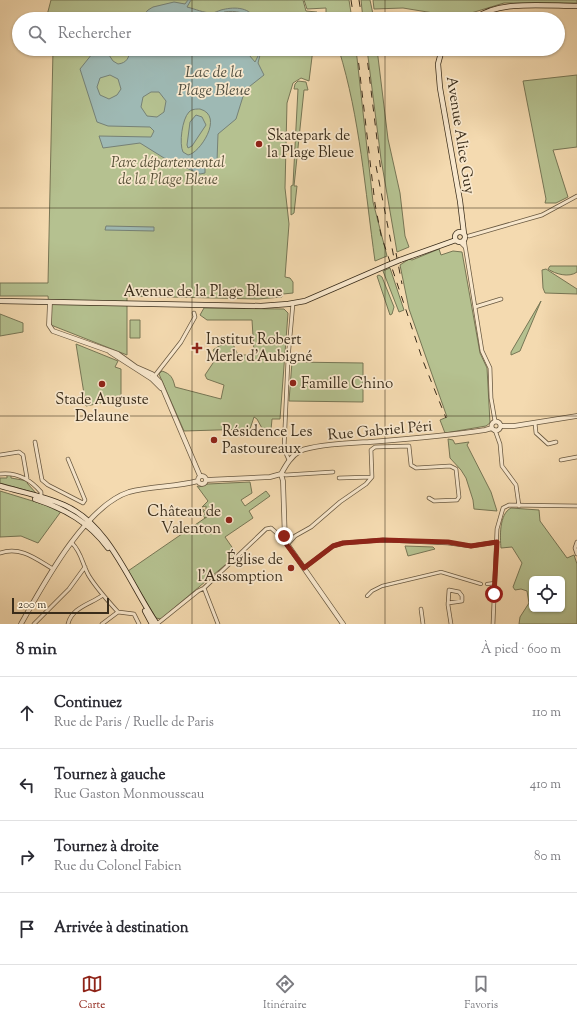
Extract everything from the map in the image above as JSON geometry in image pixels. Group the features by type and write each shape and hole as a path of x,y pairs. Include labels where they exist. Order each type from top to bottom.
{"main road":[{"path":"483,12 505,5 577,6"},
{"name":"Avenue Alice Guy","path":"440,56 438,64 439,82 460,201 462,237"},
{"name":"Avenue de la Plage Bleue","path":"0,301 262,306 293,303 304,301 400,260 462,237"},
{"path":"0,487 40,499 68,511 87,523 107,541 157,624"},
{"path":"87,523 114,557 152,624"}],"street":[{"path":"519,506 516,485 502,466 500,444 492,423 495,422 489,365 482,351 465,247 462,237 535,217 577,196"},
{"path":"475,307 501,299"},
{"path":"50,302 49,324 53,331 118,354 160,382 200,476 204,477 206,480"},
{"path":"289,460 284,449 288,359 293,303"},
{"path":"153,377 181,342 195,317 194,313"},
{"path":"494,429 500,429 501,426 514,426 577,416"},
{"path":"495,422 498,422 501,426"},
{"path":"534,423 536,433 548,444 556,442"},
{"name":"Rue Gabriel Péri","path":"281,474 289,460 301,451 308,449 390,443 494,429"},
{"path":"35,442 42,480 48,486 83,503 85,500 68,459"},
{"path":"287,545 295,536 311,528 340,502 372,478 372,448 390,443 409,446 413,467 450,466 456,470 459,497 457,500 434,501 430,498"},
{"path":"0,455 19,452 23,455 27,478"},
{"path":"561,460 577,457"},
{"path":"21,624 53,569 87,523 109,503 127,493 198,481 202,484 206,480 270,477 281,474 333,472"},
{"path":"0,474 16,475 27,478 41,492 40,499"},
{"path":"281,474 283,481 284,536 287,545 343,624"},
{"path":"198,481 200,476"},
{"path":"339,478 372,478"},
{"path":"35,485 42,480"},
{"path":"493,624 497,529 503,508 509,505 577,506"},
{"path":"157,624 198,591 204,588 266,530 271,528 279,535 284,536"},
{"path":"304,568 322,554 339,544 383,540 448,542 471,546 497,542"},
{"path":"577,542 575,548 577,554"},
{"path":"72,543 80,552 85,567 92,580 118,612"},
{"path":"0,553 12,551 24,553 53,569"},
{"path":"34,624 69,589 85,567"},
{"path":"367,596 372,591 382,586 442,572 481,584"},
{"path":"487,584 495,583"},
{"path":"204,588 218,624"},
{"path":"448,603 462,601 462,596 459,592 450,590 448,603 451,624"},
{"path":"68,624 71,616 76,611 103,595"},
{"path":"421,609 423,624"},
{"path":"102,624 118,612 131,612 134,614 139,624"}],"green space":[{"path":"51,0 303,0 306,11 317,12 48,12"},
{"path":"304,0 349,0 351,12 326,12 326,8 307,9"},
{"path":"361,0 370,0 373,12 362,12"},
{"path":"373,0 577,0 577,3 504,3 474,12 427,12 403,8 374,9"},
{"name":"Parc départemental de la Plage Bleue","path":"53,56 312,56 309,81 301,78 293,83 287,103 285,188 289,224 285,277 290,278 293,282 293,293 283,294 282,297 258,299 127,296 127,355 51,325 48,296 0,296 0,283 48,283"},
{"path":"341,56 357,56 373,202 387,256 375,261 357,128"},
{"path":"368,56 378,56 388,139 400,193 405,236 409,247 397,252 381,159"},
{"path":"577,75 577,147 553,150 568,197 556,203 545,203 546,199 523,81"},
{"path":"298,81 306,82 308,90 304,90 294,186 297,186 294,213 291,215 291,186 293,185 298,89 294,89 295,84"},
{"path":"439,249 441,255 453,251 462,252 480,353 487,368 490,423 486,426 445,433 440,420 447,417 409,309 400,265 409,259 412,260"},
{"path":"550,266 577,266 577,272 570,275 562,275 548,269"},
{"path":"390,268 404,310 399,312 383,271"},
{"path":"546,269 577,289 577,294 545,293 543,288 542,270"},
{"path":"379,275 382,277 394,307 392,314 390,315 377,276"},
{"path":"541,301 520,351 511,355 511,352"},
{"path":"204,308 284,309 288,313 280,419 272,419 271,430 263,430 257,419 254,417 250,429 184,431 159,374 162,371 170,375 175,387 221,399 224,385 207,379 205,375 217,357 213,350 219,346 232,342 238,355 247,355 254,352 252,320 207,320 200,315"},
{"path":"0,314 23,323 23,332 0,336"},
{"path":"130,320 140,320 140,338 130,338"},
{"name":"Stade Auguste Delaune","path":"76,344 118,361 115,367 121,369 121,399 86,406"},
{"path":"292,362 363,363 363,402 289,401"},
{"path":"448,439 453,440 455,444 469,442 467,445 491,492 497,511 474,509 473,500 466,478 450,458"},
{"path":"7,475 11,475 11,478 28,481 27,483 36,493 0,483 0,478 7,478"},
{"path":"250,482 252,493 241,500 245,506 266,491 270,496 249,511 253,518 225,537 236,553 225,565 161,619 156,618 128,571 208,516 205,518 203,516 205,514 202,509 206,511 206,506 202,507 208,501 197,486"},
{"path":"0,491 62,510 38,543 21,536 0,537"},
{"path":"511,508 539,510 540,521 567,558 574,555 577,564 577,624 519,624 520,617 529,603 527,591 521,589 515,590 513,587 522,563 512,547 501,548 501,526 504,515"},
{"path":"405,546 433,547 435,549 408,556"}],"water":[{"path":"188,0 191,0 187,7 206,12 146,12 153,7 174,2 185,4"},
{"path":"240,8 249,12 236,12 215,12 225,9"},
{"name":"Lac de la Plage Bleue","path":"90,56 110,56 113,61 118,64 124,62 128,56 250,56 255,62 258,56 260,56 258,63 264,75 245,90 236,119 218,134 217,161 207,161 205,163 205,173 200,174 164,158 140,143 103,148 99,136 151,137 154,131 150,127 108,126 97,122 80,69","holes":["110,75 118,79 121,89 117,95 109,99 100,95 97,87 100,78","151,92 159,92 166,101 164,112 157,117 147,116 141,107 143,97","200,109 207,113 210,119 208,134 198,148 193,153 188,155 183,152 181,143 183,126 189,112"]},
{"path":"196,115 202,117 206,125 192,146 188,148 187,145 190,122"},
{"path":"106,226 154,227 154,231 105,230"}],"railway":[{"path":"351,0 353,12"},
{"path":"359,0 361,12"},
{"path":"358,56 375,204 381,235 423,361 446,418"},
{"path":"367,56 381,172"},
{"path":"376,166 394,258"},
{"path":"396,253 402,284"}],"place":[{"name":"Skatepark de la Plage Bleue","path":"259,144"},
{"name":"Institut Robert Merle d'Aubigné","path":"197,348"},
{"name":"Famille Chino","path":"293,383"},
{"name":"Stade Auguste Delaune","path":"102,384"},
{"name":"Résidence Les Pastoureaux","path":"214,440"},
{"name":"Château de Valenton","path":"229,520"},
{"name":"Église de l'Assomption","path":"291,568"}],"route":[{"path":"284,536 287,545 304,568 333,546 343,543 383,540 432,543 448,542 471,546 497,542 494,594"}]}
